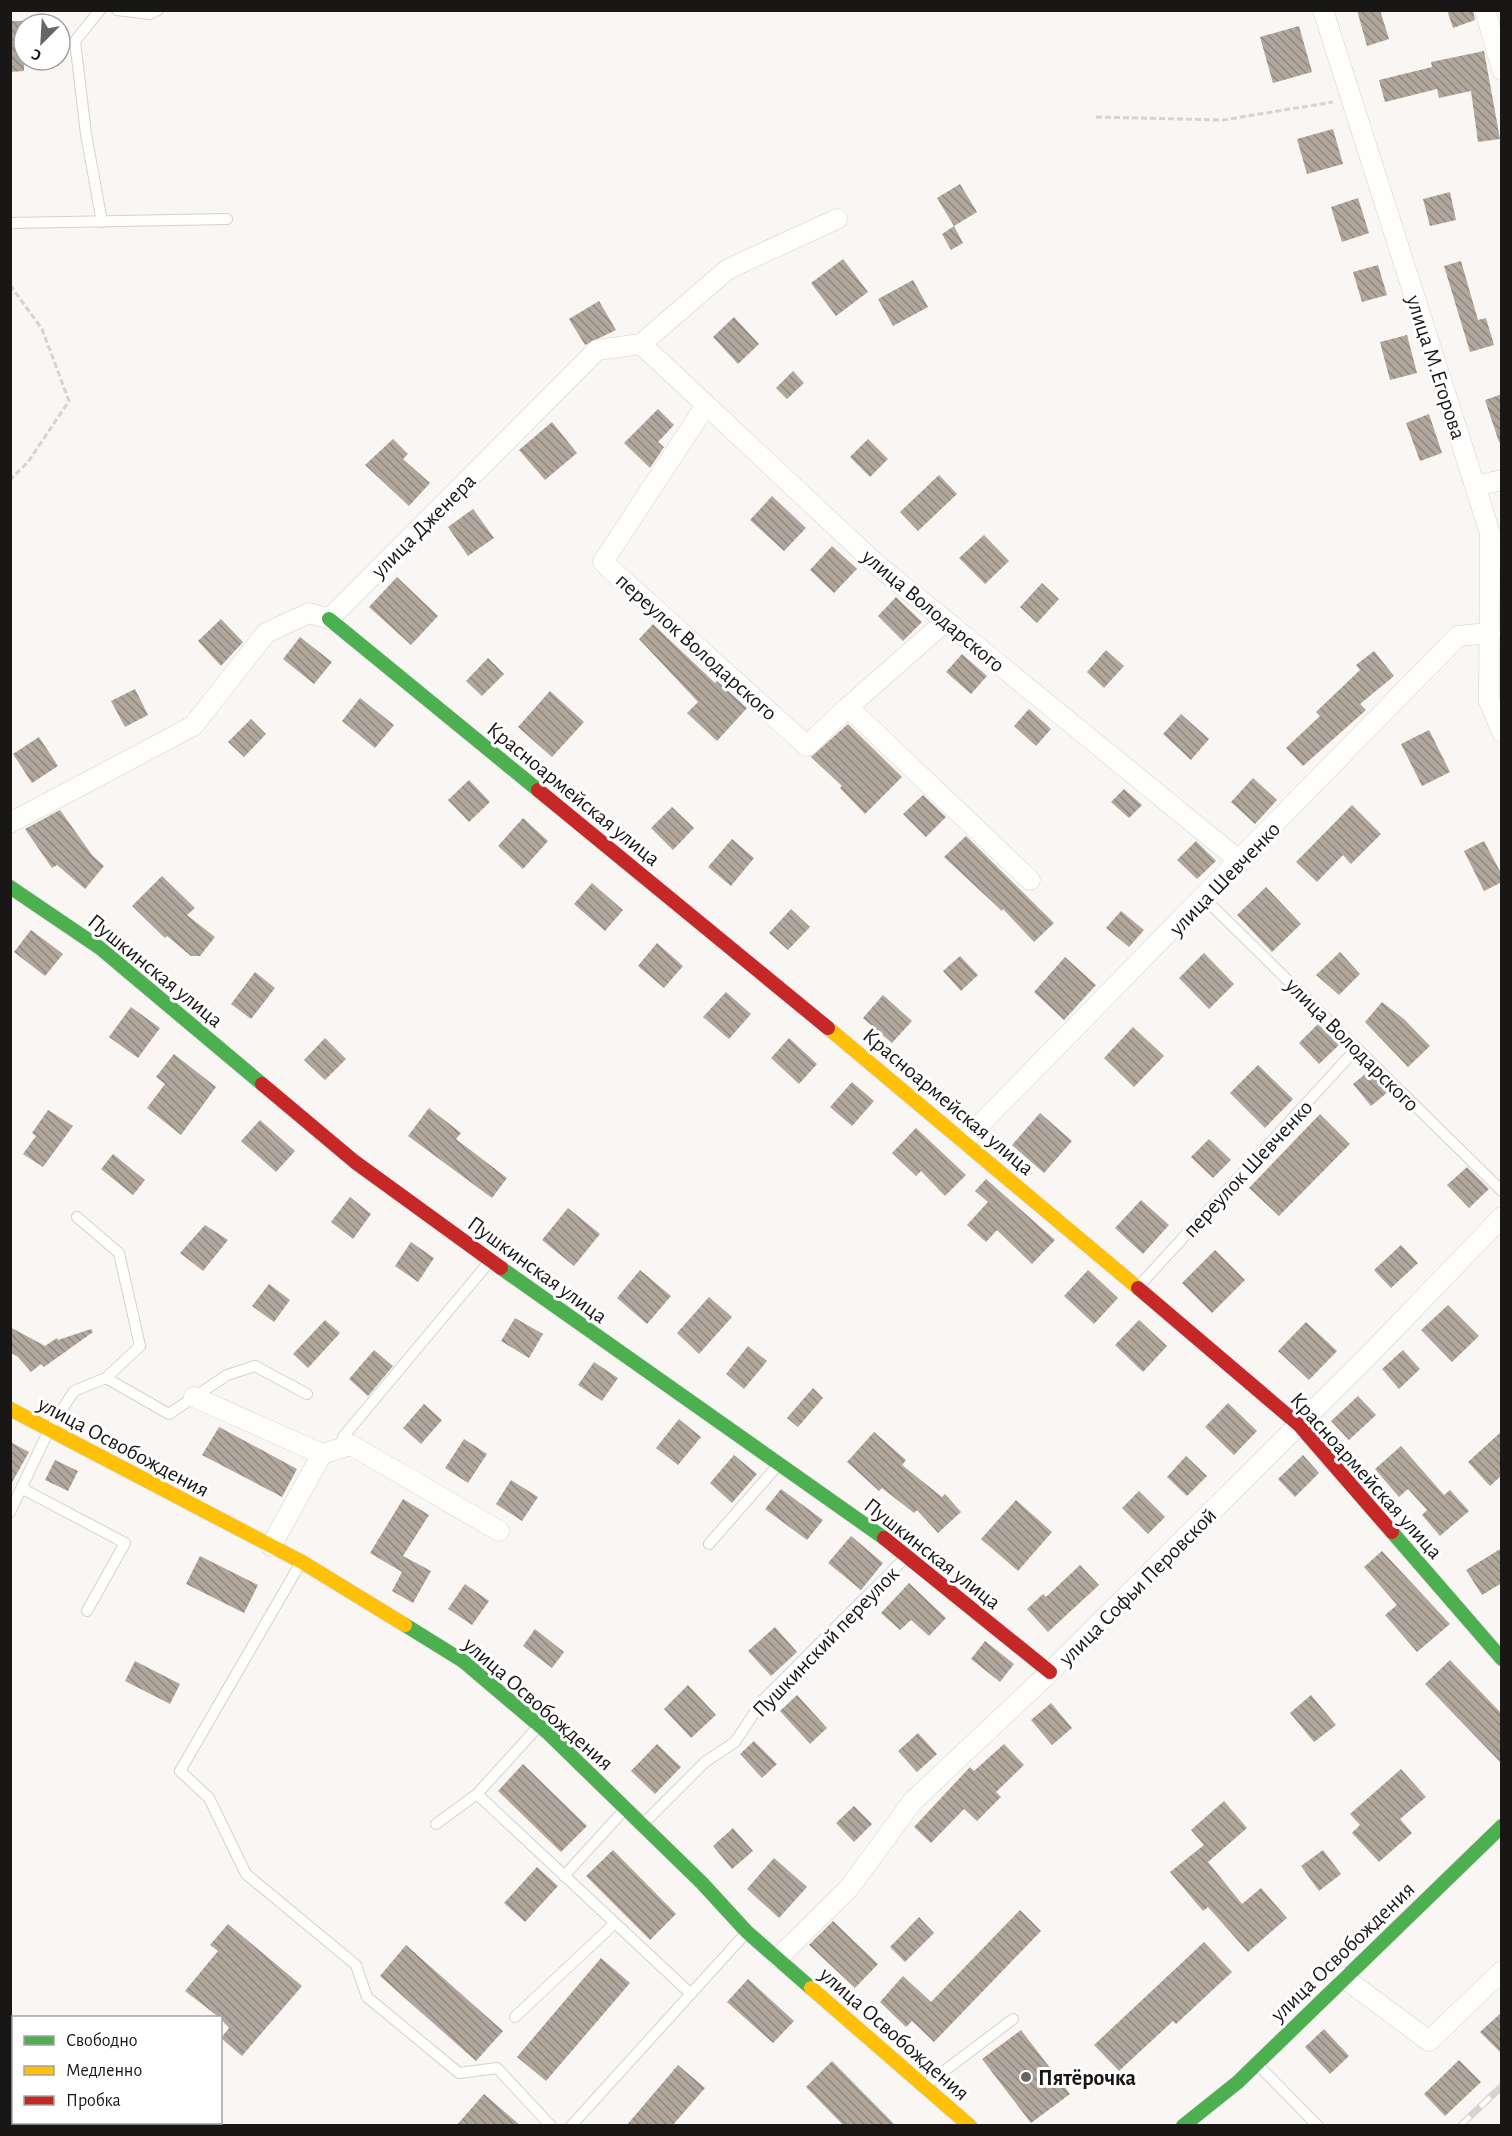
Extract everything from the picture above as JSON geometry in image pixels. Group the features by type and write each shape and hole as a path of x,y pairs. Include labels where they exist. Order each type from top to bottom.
{"street":[{"path":"1485,10 1502,70"},
{"name":"улица М.Егорова","path":"1325,11 1490,533 1490,701 1502,732"},
{"path":"641,344 728,269 837,219"},
{"name":"улица Володарского","path":"641,344 876,564 1240,861"},
{"name":"улица Дженера","path":"329,619 597,350 641,344"},
{"name":"переулок Володарского","path":"706,405 603,562 807,746 848,706 946,621"},
{"path":"1475,486 1502,480"},
{"path":"10,823 193,726 266,633 309,613 329,619"},
{"name":"Красноармейская улица","path":"329,619 965,1140 1299,1425 1502,1659"},
{"name":"улица Шевченко","path":"965,1140 1458,636 1490,633"},
{"path":"848,706 1030,880"},
{"name":"Пушкинская улица","path":"10,886 100,948 355,1162 490,1260 873,1529 1050,1672"},
{"name":"улица Софьи Перовской","path":"778,1958 849,1888 913,1802 1050,1672 1299,1425 1502,1217"},
{"path":"194,1397 331,1451 351,1445 499,1531"},
{"name":"улица Освобождения","path":"10,1409 302,1562 464,1661 539,1725 626,1808 702,1882 747,1932 970,2126"},
{"path":"271,1546 331,1451"},
{"name":"улица Освобождения","path":"1183,2126 1256,2064 1499,1833"},
{"path":"1344,1978 1429,2041 1502,1971"}],"lane":[{"path":"100,10 75,41 86,134 102,222"},
{"path":"117,10 150,14 158,10"},
{"path":"10,223 227,219"},
{"name":"улица Володарского","path":"1204,898 1502,1191"},
{"name":"переулок Шевченко","path":"1137,1287 1357,1048"},
{"path":"10,1512 23,1489 49,1430 74,1391 106,1378 140,1346 119,1253 77,1217"},
{"path":"331,1451 490,1260"},
{"path":"106,1378 169,1414 227,1375 255,1366 307,1394"},
{"path":"710,1544 778,1464"},
{"path":"23,1489 125,1543 87,1611"},
{"name":"Пушкинский переулок","path":"642,1825 705,1762 735,1742 763,1700 906,1556"},
{"path":"302,1562 180,1771 209,1798 246,1875 356,1965 367,1998 459,2073 497,2068 551,2126"},
{"path":"436,1824 477,1794 539,1725"},
{"path":"477,1794 691,1994"},
{"path":"564,1876 626,1808"},
{"path":"515,2017 615,1923"},
{"path":"571,2126 747,1932"},
{"path":"923,2086 1013,2019"},
{"path":"1256,2064 1318,2126"}],"path":[{"path":"1096,117 1223,120 1351,98"},
{"path":"10,285 42,328 69,401 28,462 10,480"}],"building":[{"path":"1357,10 1380,10 1389,39 1367,46"},
{"path":"1447,10 1473,10 1475,20 1453,28"},
{"path":"10,21 12,21 12,72 10,72"},
{"path":"1299,26 1312,72 1273,83 1260,37"},
{"path":"1484,51 1500,139 1478,142 1471,91 1439,98 1437,89 1385,102 1379,80 1432,67 1431,62"},
{"path":"1333,129 1343,164 1307,174 1297,139"},
{"path":"960,184 977,212 954,226 937,198"},
{"path":"1450,192 1456,220 1430,226 1423,199"},
{"path":"1358,198 1369,233 1342,242 1331,207"},
{"path":"954,226 963,243 951,250 942,234"},
{"path":"843,259 868,292 836,316 811,283"},
{"path":"1461,261 1478,320 1486,318 1494,345 1470,352 1444,266"},
{"path":"1378,265 1387,295 1362,302 1353,272"},
{"path":"913,280 928,307 893,326 878,299"},
{"path":"599,301 616,330 585,345 569,319"},
{"path":"734,317 759,344 738,364 713,337"},
{"path":"1407,335 1417,373 1390,380 1380,342"},
{"path":"793,371 804,383 787,399 776,388"},
{"path":"1502,394 1502,442 1499,442 1485,400"},
{"path":"658,409 674,425 658,442 664,447 650,468 624,443"},
{"path":"1429,414 1442,453 1420,461 1406,423"},
{"path":"552,422 577,453 545,480 519,450"},
{"path":"393,439 408,454 403,459 430,483 409,506 365,465"},
{"path":"868,439 888,459 870,477 850,457"},
{"path":"939,475 957,494 918,531 900,512"},
{"path":"772,496 806,528 784,551 750,520"},
{"path":"473,509 494,538 468,556 448,527"},
{"path":"984,535 1009,561 985,584 959,558"},
{"path":"832,546 857,569 834,593 810,570"},
{"path":"397,577 438,616 411,645 369,607"},
{"path":"1042,583 1059,599 1037,623 1020,607"},
{"path":"896,597 922,622 903,641 878,616"},
{"path":"221,619 243,642 221,666 198,641"},
{"path":"653,624 715,683 717,681 747,708 717,741 687,713 698,702 639,639"},
{"path":"300,637 332,662 314,684 283,659"},
{"path":"1106,650 1124,666 1104,688 1087,672"},
{"path":"1374,651 1394,676 1360,704 1366,710 1303,766 1286,748 1320,716 1316,712 1360,670 1356,665"},
{"path":"962,654 987,676 971,694 946,672"},
{"path":"488,658 504,674 482,696 466,681"},
{"path":"135,689 148,715 125,727 111,701"},
{"path":"550,691 584,722 552,757 518,727"},
{"path":"360,698 394,725 375,748 342,721"},
{"path":"1029,709 1051,729 1036,746 1014,726"},
{"path":"1181,714 1209,739 1191,760 1163,734"},
{"path":"251,719 266,734 244,757 228,742"},
{"path":"848,724 902,777 865,814 840,788 842,786 811,757"},
{"path":"1429,730 1450,772 1422,786 1401,744"},
{"path":"39,737 58,766 32,783 13,754"},
{"path":"1253,778 1277,800 1255,824 1231,802"},
{"path":"469,780 490,802 469,822 448,800"},
{"path":"1124,789 1142,805 1129,818 1111,802"},
{"path":"923,795 946,817 926,837 903,814"},
{"path":"1352,805 1381,834 1351,864 1343,855 1317,882 1296,862"},
{"path":"672,807 694,828 673,850 651,828"},
{"path":"60,810 92,855 104,866 85,889 57,865 52,868 25,829"},
{"path":"523,818 548,841 523,869 498,846"},
{"path":"966,836 1054,923 1034,942 1003,909 1002,911 944,857"},
{"path":"732,839 754,858 731,886 708,867"},
{"path":"1196,841 1216,861 1197,879 1177,860"},
{"path":"1484,841 1502,875 1502,882 1484,891 1464,851"},
{"path":"162,876 195,908 187,915 215,937 200,956 191,956 167,936 165,938 132,906"},
{"path":"592,883 623,910 605,931 574,904"},
{"path":"1266,887 1301,924 1272,952 1237,915"},
{"path":"791,909 810,927 788,950 769,933"},
{"path":"1121,911 1144,930 1129,947 1106,928"},
{"path":"31,930 63,954 45,976 14,952"},
{"path":"657,943 683,966 664,988 638,966"},
{"path":"1340,952 1360,974 1339,995 1316,975"},
{"path":"1204,953 1234,984 1209,1009 1179,978"},
{"path":"960,956 978,975 961,991 943,971"},
{"path":"1065,957 1096,985 1064,1020 1034,992"},
{"path":"255,972 275,988 251,1019 231,1004"},
{"path":"726,992 751,1014 729,1039 703,1017"},
{"path":"883,995 912,1021 892,1043 863,1018"},
{"path":"1382,1002 1404,1019 1430,1046 1408,1067 1365,1022"},
{"path":"131,1007 160,1028 138,1058 109,1037"},
{"path":"1318,1024 1339,1045 1319,1064 1299,1043"},
{"path":"1133,1027 1164,1056 1134,1087 1104,1058"},
{"path":"325,1038 346,1059 325,1080 304,1060"},
{"path":"789,1038 817,1064 799,1084 771,1058"},
{"path":"174,1054 216,1087 181,1135 147,1108 165,1084 156,1077"},
{"path":"1258,1065 1293,1099 1265,1128 1230,1093"},
{"path":"1369,1071 1389,1091 1371,1106 1353,1084"},
{"path":"852,1082 874,1101 852,1126 830,1107"},
{"path":"429,1108 461,1133 456,1139 507,1178 492,1198 408,1136"},
{"path":"48,1110 73,1126 43,1167 23,1154 36,1136 32,1133"},
{"path":"1040,1113 1072,1141 1044,1173 1012,1145"},
{"path":"1320,1114 1350,1144 1279,1216 1249,1188"},
{"path":"260,1120 295,1151 276,1172 241,1141"},
{"path":"916,1128 966,1175 945,1196 921,1171 916,1176 892,1153"},
{"path":"1209,1139 1231,1160 1213,1178 1191,1157"},
{"path":"113,1154 145,1180 133,1195 101,1169"},
{"path":"1467,1167 1489,1189 1469,1208 1447,1185"},
{"path":"986,1179 1055,1240 1032,1264 997,1230 986,1242 967,1225 988,1202 975,1191"},
{"path":"350,1197 371,1214 353,1239 331,1222"},
{"path":"1141,1200 1169,1225 1143,1254 1115,1228"},
{"path":"568,1208 600,1234 574,1266 542,1240"},
{"path":"205,1225 228,1240 203,1271 180,1253"},
{"path":"411,1242 434,1258 418,1282 395,1266"},
{"path":"1401,1245 1418,1263 1391,1288 1374,1270"},
{"path":"1215,1250 1245,1280 1212,1313 1182,1283"},
{"path":"640,1270 671,1296 647,1324 617,1298"},
{"path":"1088,1270 1118,1298 1094,1324 1064,1296"},
{"path":"269,1284 290,1300 274,1322 252,1306"},
{"path":"709,1297 732,1317 699,1354 677,1333"},
{"path":"1448,1305 1479,1336 1452,1362 1421,1330"},
{"path":"515,1318 543,1334 529,1358 501,1341"},
{"path":"325,1320 340,1333 308,1368 293,1354"},
{"path":"1139,1320 1167,1346 1143,1372 1115,1345"},
{"path":"1306,1322 1337,1351 1309,1380 1278,1351"},
{"path":"10,1327 45,1346 57,1338 58,1340 91,1329 93,1332 44,1367 41,1364 31,1372 18,1357 10,1352"},
{"path":"748,1346 767,1361 744,1389 726,1374"},
{"path":"374,1350 393,1366 368,1396 349,1379"},
{"path":"1403,1350 1420,1369 1399,1389 1382,1369"},
{"path":"594,1362 618,1378 602,1401 578,1385"},
{"path":"813,1388 823,1398 798,1427 787,1418"},
{"path":"1358,1396 1376,1415 1349,1440 1331,1421"},
{"path":"1228,1403 1257,1431 1234,1455 1205,1427"},
{"path":"424,1404 442,1420 421,1444 403,1428"},
{"path":"679,1419 701,1437 678,1465 656,1448"},
{"path":"219,1427 297,1469 282,1497 202,1455"},
{"path":"1502,1431 1502,1475 1490,1486 1468,1462"},
{"path":"874,1432 906,1460 902,1465 942,1497 945,1494 961,1512 938,1533 917,1510 914,1513 882,1488 879,1491 847,1462"},
{"path":"464,1439 487,1454 468,1483 445,1468"},
{"path":"10,1442 29,1452 10,1486"},
{"path":"1401,1446 1444,1495 1450,1490 1469,1511 1440,1536 1422,1515 1427,1510 1408,1489 1399,1497 1375,1469"},
{"path":"734,1455 757,1474 732,1503 710,1483"},
{"path":"1303,1455 1319,1473 1295,1497 1278,1479"},
{"path":"1186,1456 1207,1476 1187,1496 1167,1477"},
{"path":"55,1460 78,1471 68,1491 45,1480"},
{"path":"511,1480 538,1497 522,1521 496,1504"},
{"path":"781,1489 823,1520 807,1540 765,1509"},
{"path":"1139,1491 1165,1517 1148,1534 1122,1508"},
{"path":"403,1499 429,1515 403,1556 431,1571 413,1603 392,1591 402,1572 370,1553"},
{"path":"1016,1500 1052,1532 1018,1571 981,1539"},
{"path":"851,1536 883,1563 861,1590 828,1563"},
{"path":"1502,1548 1502,1583 1482,1595 1466,1570"},
{"path":"1382,1551 1450,1624 1417,1652 1385,1615 1397,1605 1364,1567"},
{"path":"200,1556 258,1585 244,1613 186,1584"},
{"path":"1080,1565 1099,1585 1048,1632 1027,1609 1043,1594 1046,1597"},
{"path":"909,1583 946,1618 929,1636 911,1620 900,1630 881,1613"},
{"path":"465,1584 489,1601 472,1625 448,1609"},
{"path":"775,1627 797,1652 771,1676 748,1651"},
{"path":"535,1629 564,1652 552,1668 523,1646"},
{"path":"985,1641 1014,1664 1000,1682 971,1659"},
{"path":"1450,1660 1502,1714 1502,1764 1425,1684"},
{"path":"135,1661 180,1684 170,1704 125,1681"},
{"path":"688,1685 716,1715 691,1738 664,1709"},
{"path":"797,1695 827,1728 810,1744 780,1711"},
{"path":"1311,1695 1336,1725 1314,1742 1290,1713"},
{"path":"1051,1703 1072,1728 1052,1745 1031,1720"},
{"path":"918,1733 937,1754 917,1772 898,1751"},
{"path":"754,1741 777,1764 762,1778 740,1754"},
{"path":"657,1744 681,1767 655,1794 631,1771"},
{"path":"1004,1744 1024,1765 996,1792 1001,1797 977,1821 964,1809 931,1843 914,1827 970,1767 974,1771"},
{"path":"523,1764 587,1826 561,1852 498,1791"},
{"path":"1401,1769 1426,1797 1400,1819 1412,1833 1379,1862 1352,1833 1360,1825 1350,1814"},
{"path":"1224,1801 1247,1828 1208,1862 1242,1904 1261,1888 1287,1918 1248,1952 1208,1907 1203,1911 1170,1872 1204,1845 1191,1830"},
{"path":"854,1806 872,1824 854,1842 836,1823"},
{"path":"733,1828 753,1851 732,1869 713,1846"},
{"path":"613,1850 676,1914 650,1940 586,1876"},
{"path":"1323,1850 1341,1874 1319,1891 1301,1866"},
{"path":"774,1858 807,1887 779,1918 747,1889"},
{"path":"537,1867 558,1886 525,1922 504,1903"},
{"path":"1020,1910 1041,1931 934,2042 912,2021 906,2027 880,2002 903,1976 931,2002"},
{"path":"919,1917 934,1933 905,1962 890,1947"},
{"path":"833,1921 878,1964 855,1988 809,1945"},
{"path":"228,1924 302,1986 242,2056 222,2039 229,2028 222,2020 222,2016 217,2016 185,1991 218,1951 210,1945"},
{"path":"1204,1942 1232,1972 1176,2024 1173,2021 1119,2071 1094,2045"},
{"path":"406,1945 503,2031 476,2061 380,1976"},
{"path":"601,1958 630,1983 546,2081 517,2057"},
{"path":"748,1979 794,2021 773,2043 727,2002"},
{"path":"1502,2012 1502,2054 1480,2032"},
{"path":"1324,2029 1349,2056 1330,2074 1305,2047"},
{"name":"Пятёрочка","path":"1021,2030 1070,2094 1031,2123 982,2059"},
{"path":"1459,2060 1481,2082 1445,2116 1424,2094"},
{"path":"832,2061 896,2126 844,2126 806,2087"},
{"path":"678,2065 705,2088 672,2126 626,2126"},
{"path":"484,2094 521,2126 456,2126"}],"railway":[{"path":"1460,2126 1502,2086"}],"traffic: fast":[{"path":"329,619 538,790"},
{"path":"10,887 100,948 262,1084"},
{"path":"501,1268 884,1538"},
{"path":"1392,1532 1502,1659"},
{"path":"405,1625 463,1661 548,1733 702,1883 747,1932 811,1988"},
{"path":"1183,2126 1238,2082 1502,1826"}],"traffic: slow":[{"path":"828,1028 1138,1288"},
{"path":"10,1409 302,1562 405,1625"},
{"path":"811,1988 970,2126"}],"traffic: jam":[{"path":"538,790 828,1028"},
{"path":"262,1084 355,1162 501,1268"},
{"path":"1138,1288 1299,1425 1392,1532"},
{"path":"884,1538 1050,1672"}],"place":[{"name":"Пятёрочка","path":"1026,2077"}]}
